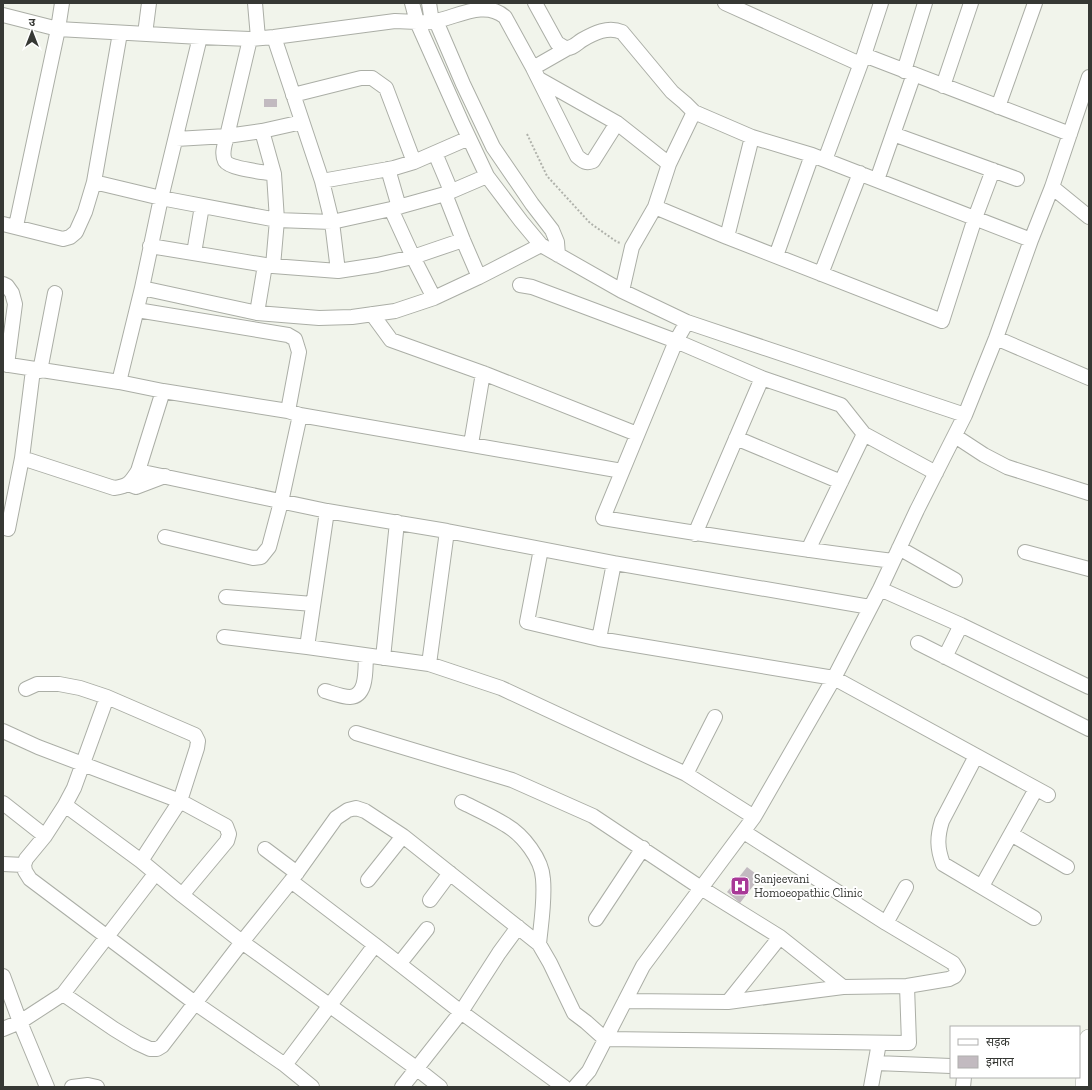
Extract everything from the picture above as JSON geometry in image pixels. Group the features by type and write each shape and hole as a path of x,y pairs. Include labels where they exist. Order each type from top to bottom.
{"street":[{"path":"62,3 58,29 9,225 63,239 70,237 76,232 85,212 94,182 120,33"},
{"path":"145,34 149,3"},
{"path":"255,3 254,38 223,152 227,163 234,166 274,174"},
{"path":"412,3 417,22 456,88 471,118 493,147 541,245 622,291 687,322 966,415"},
{"path":"428,3 456,88"},
{"path":"535,3 557,43 568,48"},
{"path":"725,3 862,60 909,73 1070,134"},
{"path":"776,256 818,157 862,60 881,3"},
{"path":"877,180 893,134 925,3"},
{"path":"943,86 971,3"},
{"path":"998,107 1034,3"},
{"path":"3,15 58,29 200,37 254,38 274,37 395,21 434,22 480,8 492,9 505,17 536,74 577,156 583,162 588,163 593,161 617,123"},
{"path":"536,74 568,48 605,29 615,29 622,32 672,92 694,112 752,137 818,157 1031,240"},
{"path":"119,382 200,37"},
{"path":"274,37 322,181 332,222 338,271"},
{"path":"536,74 617,123 669,164"},
{"path":"293,95 361,78 372,78 386,88 414,162"},
{"path":"575,1087 589,1071 643,966 754,817 834,678 880,588 966,415 1052,187 1089,78"},
{"path":"622,291 632,247 655,208 669,164 694,112"},
{"path":"471,118 469,138 487,176 555,236 558,255"},
{"path":"176,139 227,136 262,131 302,122"},
{"path":"257,313 269,266 277,220 274,174 262,131"},
{"path":"893,134 1017,179"},
{"path":"727,237 752,137"},
{"path":"322,181 388,169 414,162 469,138"},
{"path":"435,153 463,240 479,277"},
{"path":"388,169 395,208 413,257 434,298"},
{"path":"655,208 942,321 975,218 993,170"},
{"path":"821,274 860,173"},
{"path":"94,182 161,198 277,220 332,222 395,208 448,193 487,176"},
{"path":"1052,187 1089,217"},
{"path":"194,253 202,206"},
{"path":"150,246 269,266 338,271 377,266 413,257 463,240"},
{"path":"139,299 257,313 319,318 352,317 395,311 434,298 541,245"},
{"path":"3,284 7,286 12,293 15,304 5,365 119,382 162,391 622,471"},
{"path":"520,285 532,287 676,341 762,378 841,405 864,434 936,473"},
{"path":"8,529 37,370 55,293"},
{"path":"139,299 288,335 295,339 299,352 294,413 281,502 269,547 261,557 253,558 165,537"},
{"path":"372,314 390,340 483,373 637,434"},
{"path":"687,322 676,341 603,518 695,534 893,561"},
{"path":"996,338 1089,378"},
{"path":"471,444 483,373"},
{"path":"695,534 762,378"},
{"path":"22,458 114,488 125,487 132,481 138,471 162,391"},
{"path":"808,550 864,434"},
{"path":"955,436 984,455 1007,467 1089,493"},
{"path":"736,438 841,482"},
{"path":"138,471 327,511 397,522 614,563 870,607"},
{"path":"128,484 136,487 165,476"},
{"path":"307,646 327,511"},
{"path":"383,658 397,522"},
{"path":"428,664 447,531"},
{"path":"899,548 955,580"},
{"path":"541,549 527,622 599,639 834,678 1042,792 1011,834 982,886"},
{"path":"1025,552 1089,569"},
{"path":"599,639 614,563"},
{"path":"880,588 1085,685"},
{"path":"226,596 313,604"},
{"path":"945,657 961,625"},
{"path":"224,637 307,646 366,656 428,664 501,688 686,774 754,817"},
{"path":"918,643 1089,729"},
{"path":"325,691 350,697 361,692 366,656"},
{"path":"26,689 37,684 59,684 80,688 107,697 195,735 198,741 198,748 180,801 141,861"},
{"path":"107,697 74,788 45,836 26,859 24,865 25,871 30,879 195,1003 285,1065 312,1087"},
{"path":"686,774 715,717"},
{"path":"3,731 83,765 180,801 226,826 229,834 227,841 182,895"},
{"path":"356,733 512,780 593,816 701,888 780,937 843,987"},
{"path":"976,756 942,821 937,843 939,853 943,864 1034,918"},
{"path":"462,802 507,825 523,839 535,854 543,878 543,902 539,944"},
{"path":"3,803 45,836"},
{"path":"65,805 141,861 155,874 242,942 331,1005 440,1087"},
{"path":"63,994 137,1043 157,1049 162,1046 294,877 336,818 348,810 356,808 365,811 403,836 539,944 574,1013 605,1039 909,1043 907,986"},
{"path":"625,1001 728,1002 843,987 907,986 955,976 958,971 954,963 886,923 744,832"},
{"path":"1011,834 1067,867"},
{"path":"368,880 403,836"},
{"path":"596,919 643,848"},
{"path":"265,849 294,877 375,945 461,1012 564,1087"},
{"path":"3,864 24,865"},
{"path":"430,900 450,873"},
{"path":"3,1029 20,1022 63,994 155,874"},
{"path":"886,923 906,887"},
{"path":"402,1087 461,1012 499,953 518,927"},
{"path":"400,964 427,929"},
{"path":"728,1002 780,937"},
{"path":"285,1065 375,945"},
{"path":"3,976 47,1087"},
{"path":"1084,1079 1089,1039"},
{"path":"871,1087 880,1043"},
{"path":"876,1063 950,1066"},
{"path":"72,1087 88,1085 97,1087"}],"path":[{"path":"527,134 547,176 576,208 590,223 611,238 617,242 632,247"}],"building":[{"path":"264,99 277,99 277,107 264,107"},
{"path":"747,867 760,877 740,903 727,892"}],"place":[{"name":"Sanjeevani Homoeopathic Clinic","path":"740,886"}]}
